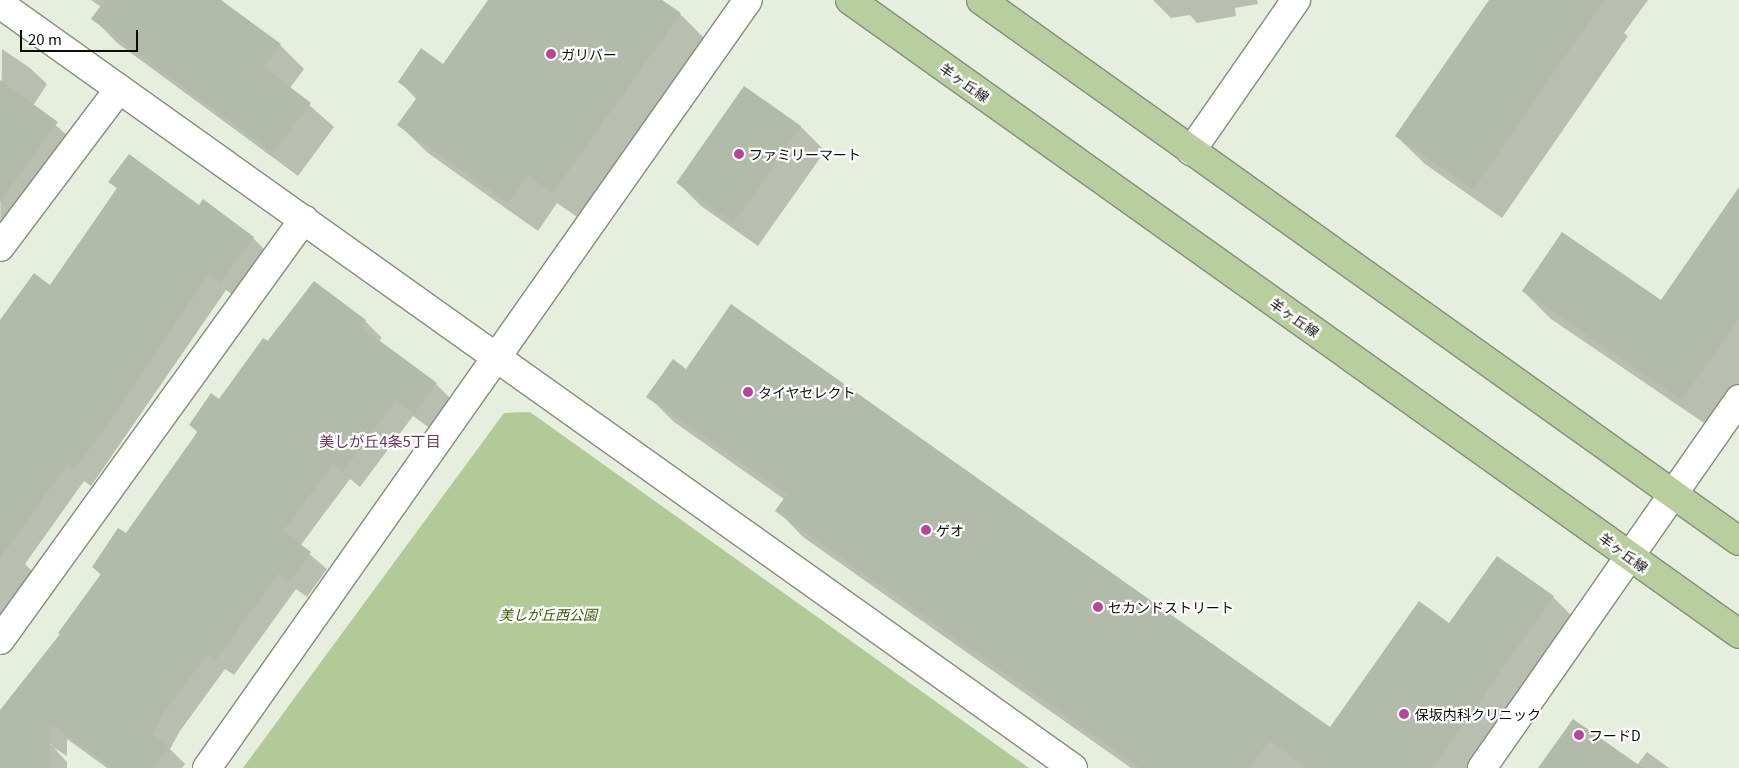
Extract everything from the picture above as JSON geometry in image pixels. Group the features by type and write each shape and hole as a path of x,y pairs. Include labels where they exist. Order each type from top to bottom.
{"main road":[{"name":"羊ヶ丘線","path":"850,0 1739,634"},
{"path":"981,0 1191,152 1739,541"}],"street":[{"path":"207,768 748,0"},
{"path":"1191,152 1296,0"},
{"path":"0,4 1073,768"},
{"path":"0,247 119,89"},
{"path":"0,640 304,219"},
{"path":"1482,768 1628,555 1739,399"}],"green space":[{"name":"美しが丘西公園","path":"530,412 1029,768 243,768 504,413"}],"building":[{"path":"105,0 221,0 281,44 264,67 311,103 273,153 91,19"},
{"path":"488,0 662,0 681,13 553,193 528,176 508,203 397,125 418,96 398,82 421,48 443,64"},
{"path":"1489,0 1604,0 1473,190 1395,136"},
{"path":"0,80 58,122 0,202"},
{"name":"ファミリーマート","path":"744,86 801,126 734,223 676,183"},
{"path":"129,154 199,205 203,199 254,237 220,283 209,274 106,427 74,470 67,465 0,559 0,320 34,273 50,285 117,188 108,182"},
{"path":"1739,187 1739,318 1682,400 1522,291 1562,232 1661,300"},
{"path":"314,281 366,320 361,327 437,383 414,414 396,400 343,472 333,464 283,531 311,552 290,581 279,573 216,660 208,654 163,714 153,735 169,747 153,768 111,768 51,724 50,768 0,768 0,710 60,634 58,633 101,574 92,567 118,528 126,533 198,431 189,425 211,393 219,399 263,338 268,341"},
{"path":"731,304 1330,727 1419,601 1449,623 1497,556 1554,596 1432,768 1307,768 1269,741 1250,768 1140,768 775,511 787,494 646,397 673,359 686,369"},
{"name":"フードD","path":"1573,719 1643,768 1538,768"}],"place":[{"name":"ガリバー","path":"551,54"},
{"name":"ファミリーマート","path":"739,154"},
{"name":"タイヤセレクト","path":"748,392"},
{"name":"ゲオ","path":"926,530"},
{"name":"セカンドストリート","path":"1098,607"},
{"name":"保坂内科クリニック","path":"1404,714"},
{"name":"フードD","path":"1579,735"}],"district":[{"name":"美しが丘4条5丁目","path":"380,441"}]}
